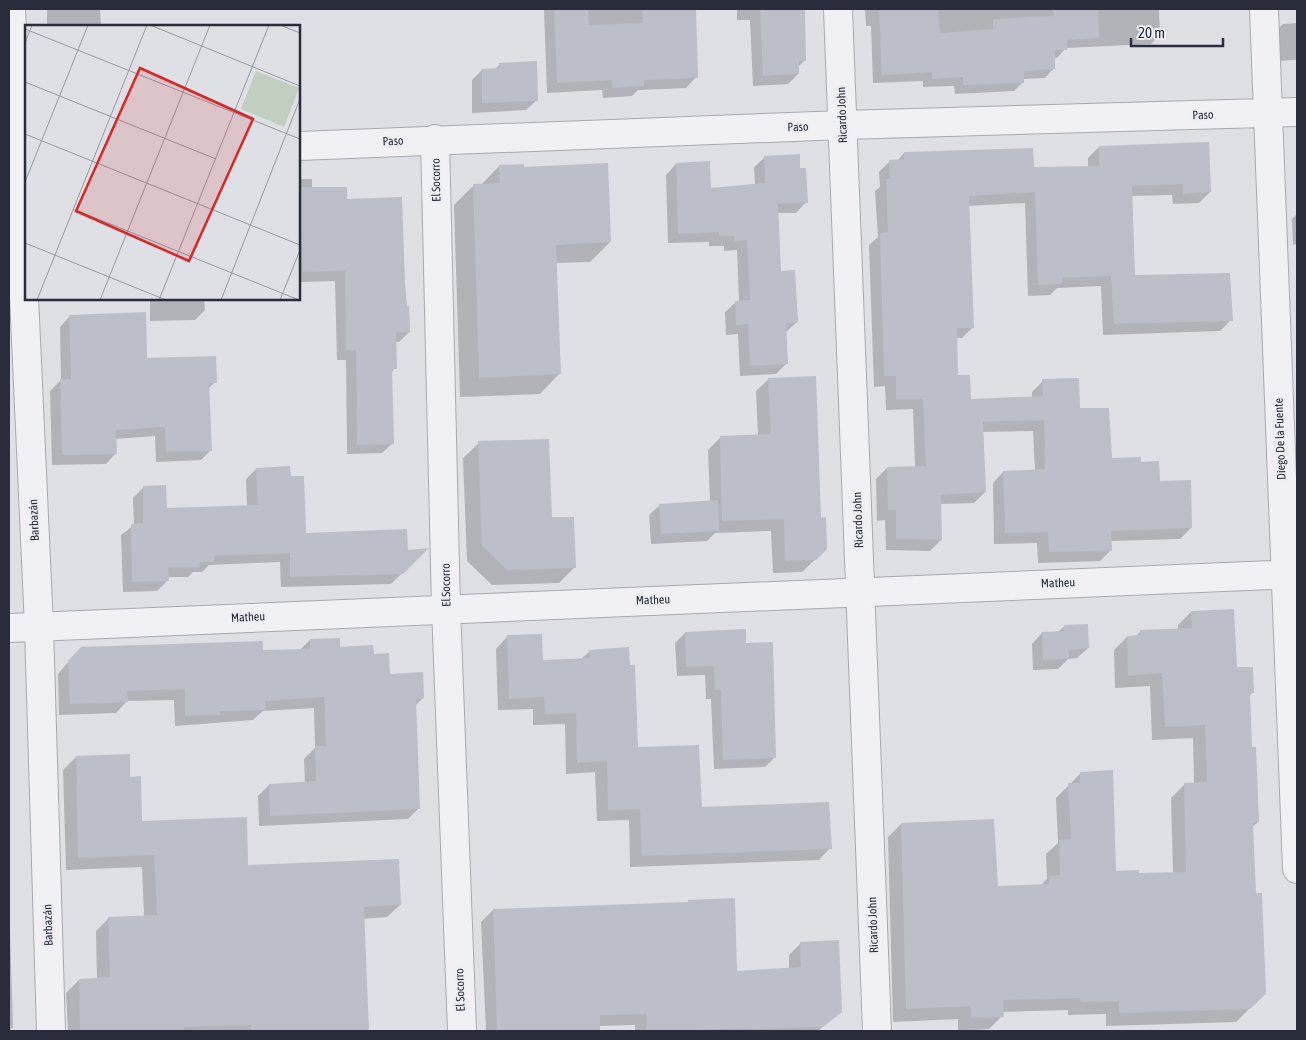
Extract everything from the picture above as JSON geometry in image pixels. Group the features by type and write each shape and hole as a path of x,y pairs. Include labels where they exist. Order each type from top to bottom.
{"street":[{"name":"Barbazán","path":"11,9 39,627 51,1031"},
{"name":"Ricardo John","path":"838,9 877,1031"},
{"name":"Diego De la Fuente","path":"1264,9 1291,574 1297,869"},
{"name":"Paso","path":"300,146 435,139 843,125 1297,112"},
{"name":"El Socorro","path":"435,139 446,608 462,1031"},
{"name":"Matheu","path":"9,628 446,608 1291,574"}],"building":[{"path":"554,9 588,9 589,25 643,23 642,9 696,9 698,78 644,80 644,86 612,88 612,80 557,83"},
{"path":"760,9 805,9 806,61 799,61 799,74 763,76"},
{"path":"879,9 938,9 940,33 993,29 993,19 1054,16 1053,9 1098,9 1099,38 1067,40 1067,50 1055,50 1055,69 1024,71 1024,83 963,85 963,77 932,79 932,72 882,75"},
{"path":"537,61 538,101 482,103 482,69 500,68 499,63"},
{"path":"1209,142 1211,192 1183,194 1183,184 1132,186 1135,275 1230,273 1233,321 1114,324 1111,276 1062,278 1062,284 1038,285 1035,192 969,196 974,328 957,328 958,375 970,375 971,399 1043,396 1042,379 1079,378 1080,408 1109,408 1112,458 1141,457 1141,462 1159,461 1160,481 1191,480 1192,528 1111,531 1112,551 1049,552 1048,532 1005,533 1003,471 1045,469 1044,420 983,422 986,492 941,495 942,540 896,539 896,510 888,510 887,467 926,466 923,399 896,399 896,376 884,376 880,233 888,232 886,179 890,179 889,160 904,159 904,152 1033,148 1034,167 1099,166 1099,146"},
{"path":"800,154 800,168 806,168 808,203 778,204 781,271 795,270 798,322 786,323 788,364 750,366 748,324 736,325 735,301 750,300 747,240 734,241 734,236 719,236 719,232 678,234 676,163 710,161 711,188 765,183 764,156"},
{"path":"608,163 611,242 556,245 561,374 479,378 473,184 500,183 499,165 524,164 524,167"},
{"path":"300,187 347,187 347,199 402,197 405,284 407,306 409,306 410,332 396,332 397,369 392,369 394,444 357,445 356,350 346,350 345,271 303,272"},
{"path":"146,312 147,358 216,356 217,383 209,383 212,451 166,452 165,427 116,430 117,454 62,455 60,379 71,379 69,315"},
{"path":"816,376 821,518 826,517 827,549 816,560 785,561 784,519 722,521 720,436 771,434 768,378"},
{"path":"549,439 552,517 574,517 576,568 507,570 482,546 478,441"},
{"path":"290,466 291,476 304,476 306,533 407,529 408,550 429,548 403,574 290,577 290,553 214,556 214,562 200,562 199,567 168,567 169,581 132,582 131,524 143,523 143,486 166,485 167,508 258,505 256,468"},
{"path":"718,500 719,531 661,534 659,504"},
{"path":"1234,609 1237,667 1253,667 1254,693 1250,693 1252,747 1256,747 1259,822 1253,823 1256,893 1262,893 1266,994 1250,1009 1119,1013 1119,1001 1081,1002 1080,998 1003,1000 1004,1017 971,1018 971,1006 906,1009 901,823 994,819 998,886 1049,884 1048,876 1060,875 1059,840 1071,839 1068,783 1080,783 1080,772 1113,770 1116,871 1139,870 1139,873 1186,872 1184,783 1207,782 1205,725 1165,727 1162,673 1128,676 1127,636 1140,635 1140,630 1192,628 1191,611"},
{"path":"1088,624 1089,648 1069,650 1069,659 1043,660 1042,632 1064,631 1064,625"},
{"path":"746,629 746,643 773,642 776,758 723,760 721,690 715,690 714,666 686,667 685,632"},
{"path":"542,634 543,660 590,658 589,650 629,647 630,665 635,665 638,747 699,745 702,807 829,802 832,849 642,856 640,809 608,810 607,761 577,763 576,713 545,714 544,697 509,699 507,635"},
{"path":"340,638 340,647 373,645 374,654 389,653 390,674 423,672 424,698 416,699 420,809 270,816 269,784 316,781 315,746 326,746 324,697 265,701 266,710 220,711 220,715 185,716 185,689 127,691 128,702 70,704 68,661 81,647 263,641 263,650 310,649 310,639"},
{"path":"130,754 130,777 141,776 142,821 247,817 248,865 399,859 401,905 364,907 369,1031 251,1031 251,1025 184,1027 184,1031 80,1031 79,979 110,977 108,917 157,915 154,855 78,858 76,756"},
{"path":"735,898 737,971 801,967 800,942 839,940 842,1012 823,1027 647,1031 646,1014 600,1015 600,1031 497,1031 493,909 688,902 688,900"}]}
